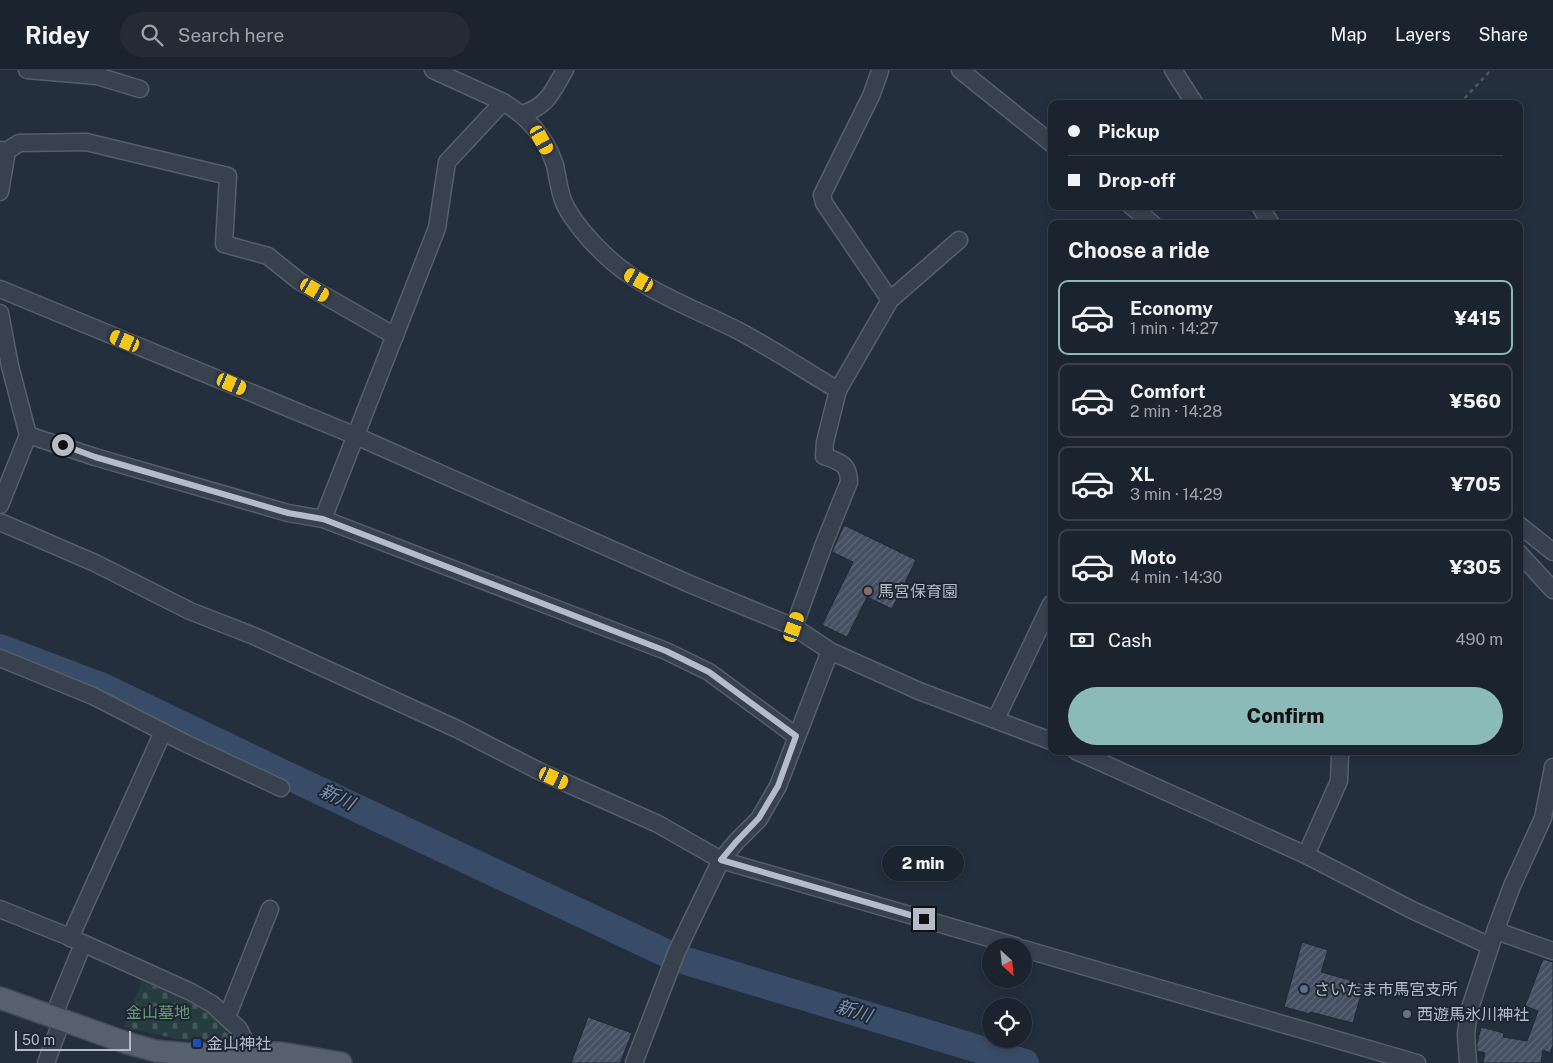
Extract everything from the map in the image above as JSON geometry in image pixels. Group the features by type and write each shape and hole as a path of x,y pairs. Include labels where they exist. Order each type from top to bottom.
{"main road":[{"path":"0,998 127,1043 156,1050 187,1054 281,1053 341,1063"}],"street":[{"path":"26,70 97,76 140,89"},
{"path":"433,70 503,102 522,114 536,130 549,152 564,203 570,215 602,252 625,272 667,296 738,331 838,390"},
{"path":"522,114 536,110 550,96 565,70"},
{"path":"960,70 1048,141"},
{"path":"1173,70 1192,100"},
{"path":"880,71 871,96 822,195 824,203 890,300"},
{"path":"323,519 437,228 447,162 503,102"},
{"path":"0,192 3,151 19,143 86,142 228,176 224,244 268,256 299,282 395,336"},
{"path":"1136,210 1148,220"},
{"path":"794,627 849,482 849,473 844,465 824,456 825,442 838,390 890,300 959,240"},
{"path":"0,290 356,436 692,586 794,627 830,651 919,691 1048,740"},
{"path":"0,313 10,366 28,435 0,505"},
{"path":"28,435 95,457 288,513 323,519 666,651 709,672 796,736"},
{"path":"0,522 101,566 190,611 254,636 457,730 539,771 658,824 721,860 989,938"},
{"path":"1523,528 1553,552"},
{"path":"1523,557 1553,590"},
{"path":"996,719 1048,610"},
{"path":"634,1063 677,951 721,860 759,818 778,786 830,651"},
{"path":"0,658 94,696 163,732 281,788"},
{"path":"46,1063 77,941 163,732"},
{"path":"1085,755 1306,855 1412,910 1490,946"},
{"path":"1306,855 1339,781 1340,755"},
{"path":"1468,1063 1466,1034 1470,1010 1490,946 1512,886 1542,818 1553,767"},
{"path":"0,910 77,941 191,992 212,1004 239,1029 250,1052"},
{"path":"227,1017 270,910"},
{"path":"1496,929 1553,951"},
{"path":"1032,950 1417,1063"}],"path":[{"path":"1463,100 1491,70"}],"green space":[{"name":"金山墓地","path":"142,981 189,1002 210,1014 230,1030 228,1041 177,1039 124,1027"}],"building":[{"path":"844,525 916,560 892,609 867,597 847,637 822,625 853,562 832,552"},
{"path":"1302,942 1328,950 1321,972 1364,984 1353,1023 1284,1007"},
{"path":"1543,959 1553,962 1553,1045 1550,1053 1543,1050 1541,1063 1483,1063 1485,1053 1477,1051 1481,1027 1504,1033 1503,1037 1527,1041 1538,1011 1525,1006"},
{"path":"588,1017 632,1033 620,1063 571,1063"}],"waterway":[{"name":"新川","path":"0,648 103,687 670,955"},
{"name":"新川","path":"683,960 1025,1063"}],"place":[{"name":"馬宮保育園","path":"868,591"},
{"name":"さいたま市馬宮支所","path":"1304,989"},
{"name":"西遊馬氷川神社","path":"1407,1014"},
{"name":"金山神社","path":"197,1043"}],"route":[{"path":"63,445 95,457 288,513 323,519 666,651 709,672 796,736 778,786 759,818 721,860 924,919"}]}
